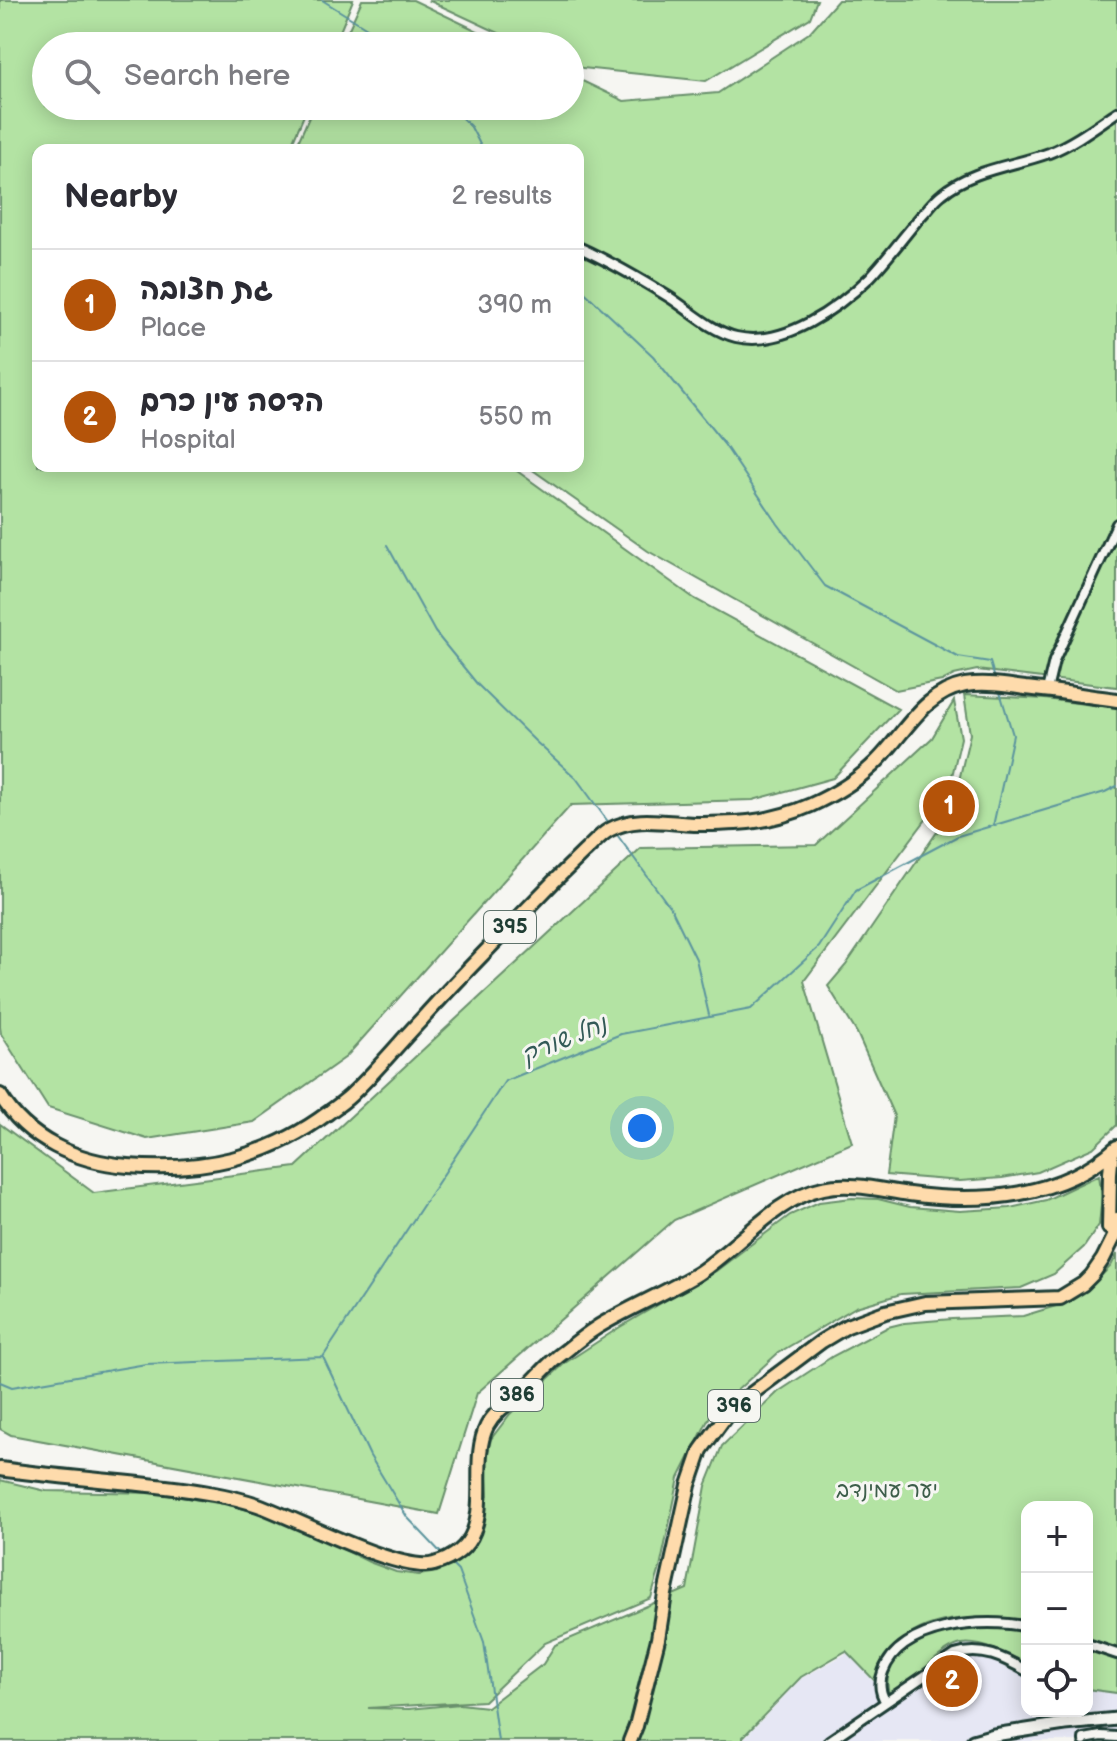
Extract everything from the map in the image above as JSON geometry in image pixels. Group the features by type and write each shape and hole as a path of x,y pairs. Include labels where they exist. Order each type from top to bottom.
{"main road":[{"name":"395","path":"0,1095 27,1127 49,1144 113,1165 155,1168 206,1165 268,1149 313,1124 352,1094 562,873 608,830 640,821 733,823 785,815 845,788 873,765 923,706 941,693 966,685 991,684 1117,700"},
{"path":"1060,1298 1082,1276 1106,1241 1110,1226 1110,1173 1115,1153"},
{"name":"386","path":"0,1469 222,1494 260,1506 384,1557 430,1566 463,1548 476,1525 480,1454 487,1427 500,1410 558,1356 596,1328 699,1273 794,1199 819,1188 842,1185 957,1200 1006,1197 1053,1185 1115,1153"},
{"path":"1060,1298 1083,1284 1103,1259 1115,1235 1117,1219"},
{"name":"396","path":"630,1741 658,1639 689,1485 701,1450 731,1409 822,1341 847,1326 885,1312 925,1303 1060,1298"}],"street":[{"path":"584,250 670,298 720,332 738,338 776,338 832,309 869,277 941,194 978,174 1050,152 1077,139 1117,112"},
{"path":"1047,690 1054,661 1117,524"},
{"path":"886,1702 880,1679 885,1666 893,1655 913,1640 960,1624 1021,1626"},
{"path":"1090,1645 1117,1654"},
{"path":"829,1741 949,1658 963,1653 987,1653 1021,1668"},
{"path":"973,1741 1065,1720 1117,1719"},
{"path":"1084,1741 1101,1736 1117,1737"}],"shaded area":[{"path":"959,1622 1021,1626 1021,1717 1093,1717 1093,1646 1117,1655 1117,1741 745,1741 744,1738 802,1678 847,1653 876,1684 886,1658 937,1625"}],"green space":[{"path":"0,0 353,0 340,32 32,32 32,120 302,120 292,144 32,144 32,472 518,472 695,599 898,709 833,778 753,800 571,805 346,1057 254,1122 147,1139 48,1108 1,1034"},
{"path":"362,0 413,0 480,32 347,32"},
{"path":"428,0 817,0 810,18 706,81 584,68 584,32 497,32"},
{"path":"838,0 1117,0 1117,687 977,670 896,690 648,551 536,472 584,472 584,144 298,142 308,120 584,120 584,82 624,101 718,93 809,33"},
{"path":"964,695 1045,699 1117,708 1117,1125 1093,1148 1038,1172 960,1181 886,1175 894,1116 857,1033 828,986 846,965 952,810 970,734"},
{"path":"954,701 961,738 949,789 804,981 852,1143 674,1220 477,1393 439,1514 11,1435 0,1429 0,1124 94,1193 296,1167 641,848 816,845 932,738"},
{"name":"יער עמינדב","path":"1099,1175 1102,1196 1099,1225 1084,1247 1054,1274 1021,1288 901,1294 856,1307 778,1353 711,1414 679,1478 651,1598 545,1643 484,1701 368,1708 409,1709 460,1704 487,1707 543,1664 555,1645 687,1589 706,1486 722,1446 778,1392 833,1356 888,1327 952,1319 1023,1316 1069,1302 1111,1266 1117,1254 1117,1651 1093,1643 1093,1501 1021,1501 1021,1622 961,1618 930,1625 891,1650 876,1682 846,1651 801,1677 743,1737 743,1741 0,1741 0,1480 46,1491 156,1493 230,1505 284,1520 396,1572 419,1575 437,1572 456,1560 479,1527 488,1496 486,1460 491,1439 510,1414 565,1363 716,1271 790,1215 819,1202 852,1198 960,1211 1010,1208 1046,1200"},
{"path":"981,1626 1021,1630 1021,1662 986,1647 962,1644 945,1652 889,1694 890,1671 902,1652 921,1638 958,1628"},
{"path":"1093,1650 1117,1658 1117,1693 1093,1690"}],"waterway":[{"path":"322,0 373,32"},
{"path":"464,120 480,144"},
{"path":"584,292 653,356 724,444 825,586 958,657 990,662 995,679"},
{"path":"387,545 435,632 478,685 576,778 609,823"},
{"path":"993,826 1013,735 999,689"},
{"name":"נחל שורק","path":"0,1382 12,1387 146,1364 323,1357 505,1081 621,1034 751,1009 819,947 856,890 958,836 1117,786"},
{"path":"615,832 672,910 696,959 709,1015"},
{"path":"323,1357 370,1456 407,1517 443,1555"},
{"path":"450,1563 458,1571 484,1642 498,1741"}],"place":[{"name":"גת חצובה","path":"949,806"},
{"name":"הדסה עין כרם","path":"952,1681"}]}
